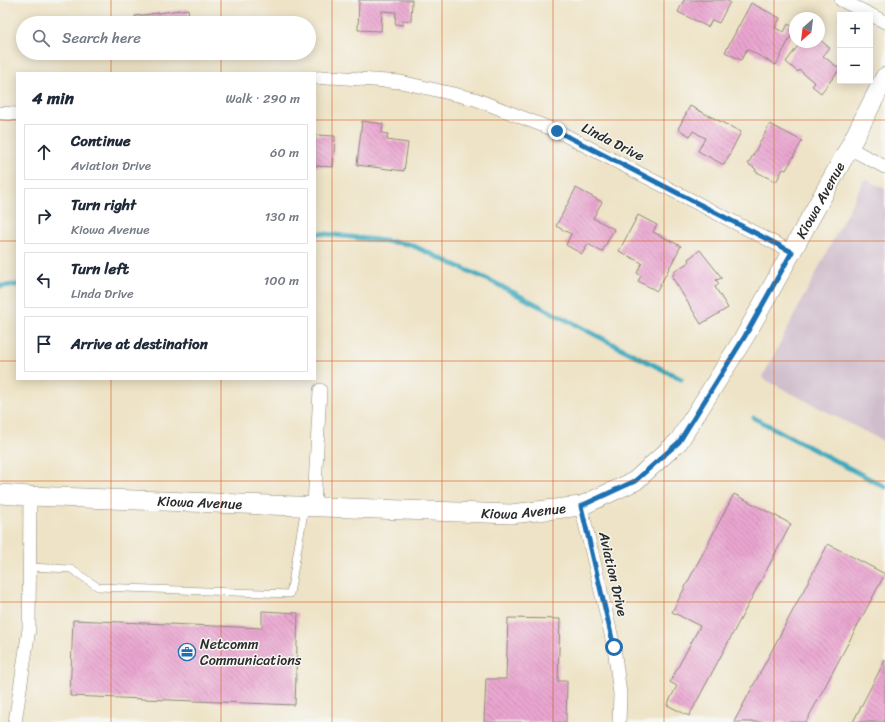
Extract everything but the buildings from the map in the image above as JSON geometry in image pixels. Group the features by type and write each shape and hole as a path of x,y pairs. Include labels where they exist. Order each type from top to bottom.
{"street":[{"path":"841,0 885,22"},
{"name":"Linda Drive","path":"316,78 332,77 401,82 475,98 557,131 792,252"},
{"name":"Kiowa Avenue","path":"0,494 512,514 581,506 635,481 679,442 745,336 849,148 885,77"},
{"path":"0,113 16,114"},
{"path":"849,148 885,167"},
{"path":"310,506 320,390"},
{"path":"15,722 29,629 30,496"},
{"name":"Aviation Drive","path":"581,506 614,647 620,694 619,722"}],"lane":[{"path":"30,567 70,569 98,588 290,594 310,506"}],"shaded area":[{"path":"864,180 868,180 885,189 885,442 762,378"}],"waterway":[{"path":"316,233 409,244 493,282 681,379"},
{"path":"0,286 16,285"},
{"path":"754,418 885,487"}],"place":[{"name":"Netcomm Communications","path":"187,652"}],"route":[{"path":"557,131 792,252 745,336 679,442 635,481 581,506 614,647"}]}
